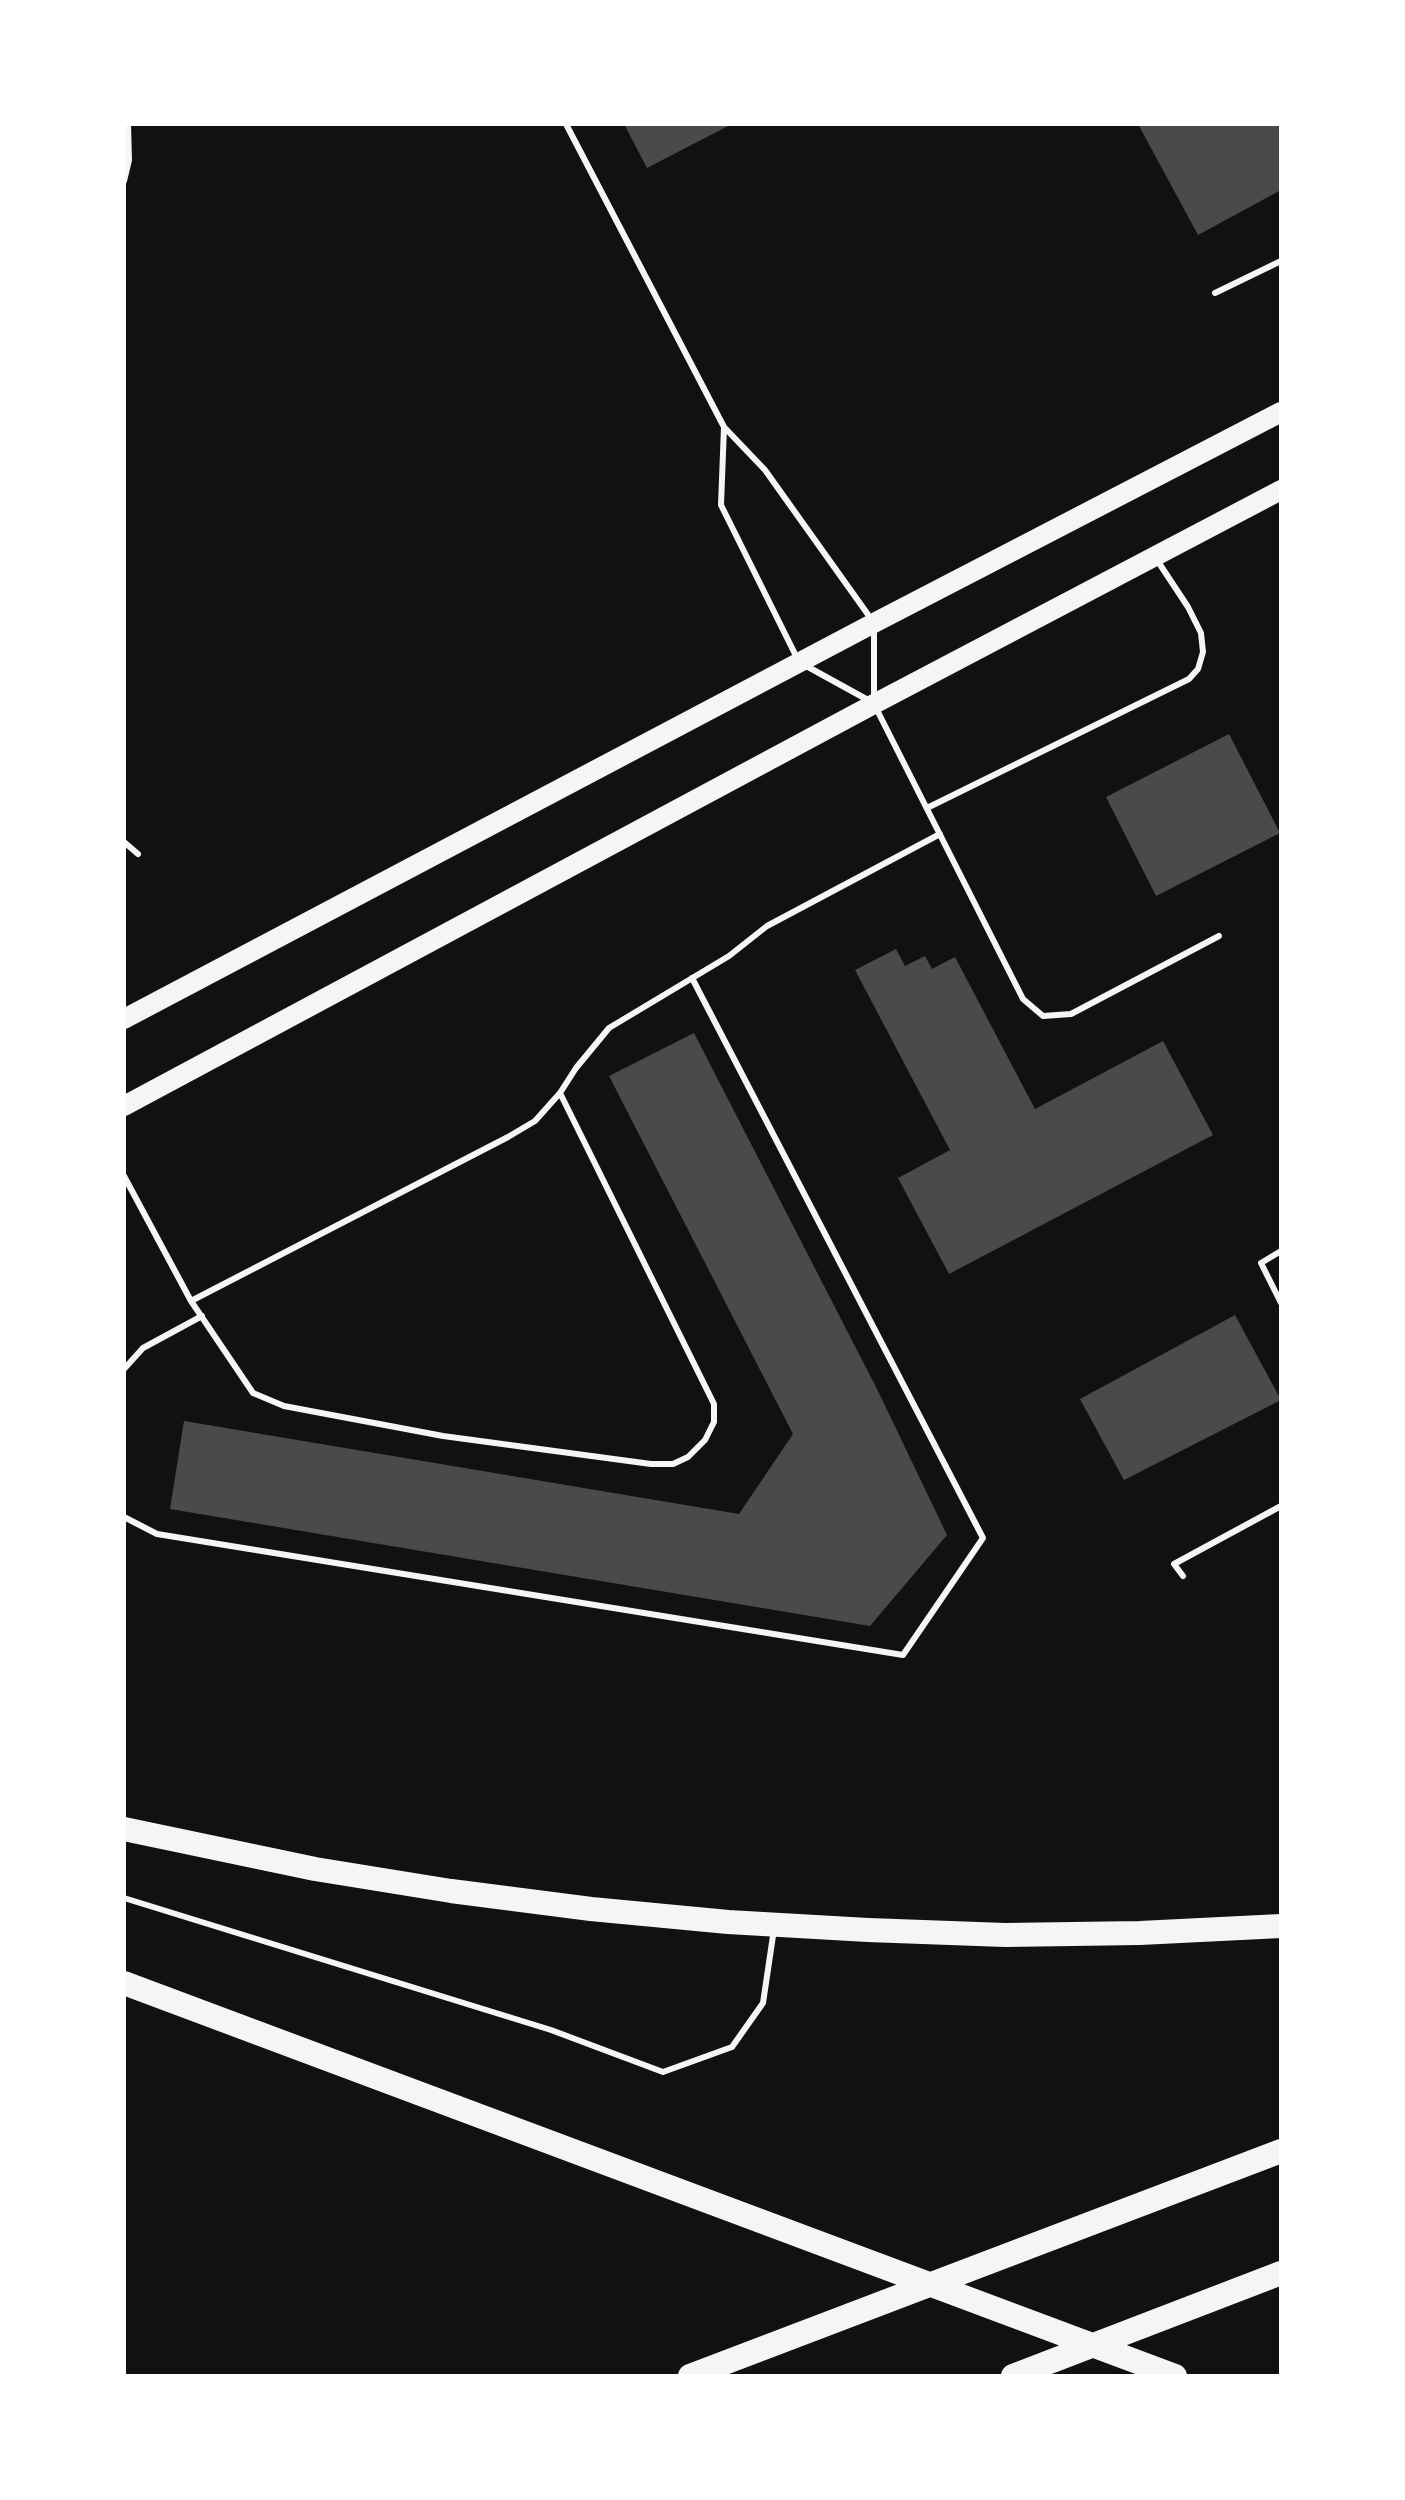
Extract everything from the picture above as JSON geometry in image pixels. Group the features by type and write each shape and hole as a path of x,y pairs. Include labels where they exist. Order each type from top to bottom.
{"highway":[{"path":"124,1829 315,1869 451,1891 591,1909 775,1925 1005,1935 1140,1933 1281,1926"},
{"path":"124,1983 1175,2376"},
{"path":"690,2376 1281,2151"},
{"path":"1013,2376 1281,2273"}],"main road":[{"path":"124,1019 799,662 1281,412"},
{"path":"124,1106 1281,490"}],"lane":[{"path":"124,181 129,160 128,124"},
{"path":"566,124 724,427 765,470 874,623 874,704 1023,999 1043,1016 1071,1014 1219,936"},
{"path":"1215,293 1281,261"},
{"path":"724,427 721,505 799,662 874,704"},
{"path":"927,808 1189,679 1198,669 1203,652 1201,633 1155,557"},
{"path":"191,1301 535,1121 609,1028 729,956 767,926 940,834"},
{"path":"124,842 138,854"},
{"path":"124,1517 157,1534 903,1655 983,1538 692,978"},
{"path":"124,1176 191,1301 253,1393 284,1406 443,1436 651,1464 673,1464 688,1457 705,1440 714,1422 714,1404 560,1093"},
{"path":"1281,1251 1261,1263 1281,1303"},
{"path":"124,1369 143,1348 202,1316"},
{"path":"1183,1576 1174,1564 1281,1506"},
{"path":"124,1898 551,2030 663,2072 732,2047 763,2003 775,1925"}],"building":[{"path":"624,124 732,124 647,168"},
{"path":"1138,124 1281,124 1281,190 1198,235"},
{"path":"1229,734 1280,833 1156,896 1106,797"},
{"path":"896,949 905,966 925,956 932,969 955,957 1035,1109 1163,1041 1213,1135 949,1274 898,1178 950,1150 855,970"},
{"path":"694,1033 878,1391 947,1535 870,1626 170,1509 184,1421 739,1514 793,1434 609,1076"},
{"path":"1235,1315 1281,1400 1124,1480 1080,1399"}]}
